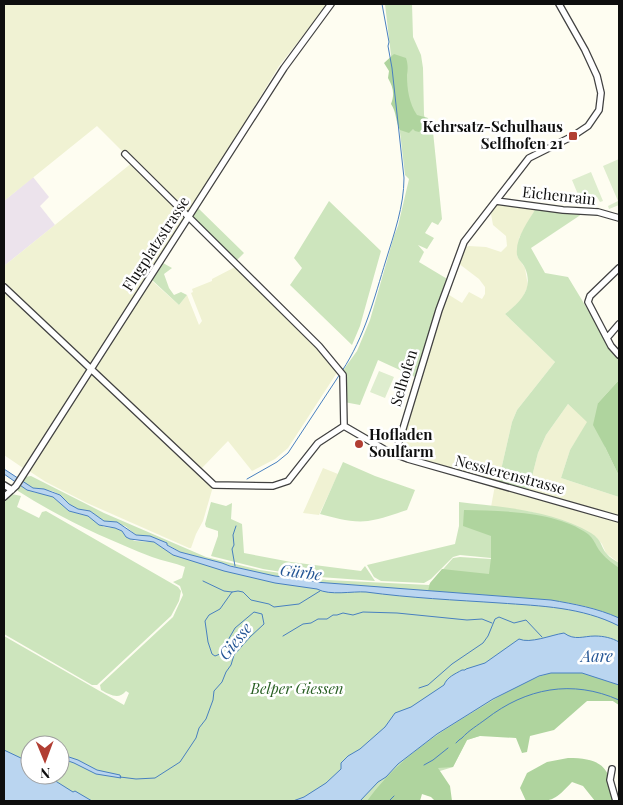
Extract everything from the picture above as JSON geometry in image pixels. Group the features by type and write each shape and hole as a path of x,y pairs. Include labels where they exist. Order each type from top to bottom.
{"street":[{"name":"Flugplatzstrasse","path":"4,497 23,476 284,68 331,4"},
{"name":"Selhofen","path":"395,455 439,310 467,237 529,158 573,136 588,126 599,110 601,92 597,76 585,50 559,4"},
{"path":"125,154 320,346 341,372 344,426"},
{"name":"Eichenrain","path":"496,201 563,210 598,212 617,216"},
{"path":"619,268 590,296 588,302 607,338 619,353"},
{"path":"4,288 214,484 273,486 288,481 318,443 344,426"},
{"path":"607,338 619,324"},
{"path":"344,426 395,455"},
{"name":"Nesslerenstrasse","path":"395,455 619,519"},
{"path":"4,485 14,488"},
{"path":"612,769 610,780 616,801"}],"shaded area":[{"path":"33,177 49,197 40,206 55,225 4,266 4,201"}],"green space":[{"path":"4,4 328,4 279,66 188,216 26,467 23,468 4,455 4,266 133,162 97,126 4,201"},
{"path":"385,4 412,4 413,37 421,55 423,68 424,115 426,121 432,122 442,219 438,225 432,222 425,233 434,238 427,249 418,245 424,252 419,262 449,280 415,377 378,360 360,405 344,402 344,369 357,351 370,320 398,226 409,179 405,175"},
{"path":"394,54 406,58 410,101 417,115 428,118 429,125 419,132 413,129 409,133 400,130 397,123 391,104 393,91 388,78 389,71 384,63"},
{"path":"619,159 619,205 609,209 608,206 618,201 603,166"},
{"path":"591,172 603,201 600,202 597,197 582,204 572,180"},
{"path":"329,201 381,251 360,326 352,345 290,285 302,268 294,258"},
{"path":"500,203 536,208 519,238 517,256 525,268 528,286 521,301 505,314 555,362 517,410 512,422 498,483 398,454 446,293 462,303 469,292 482,299 485,294 485,287 479,279 458,263 464,248 469,246 486,247 501,252 507,246 506,236 493,225 491,214 494,205"},
{"path":"197,207 244,253 236,261 194,219 192,215"},
{"path":"536,208 582,214 531,248 545,273 568,277 619,358 619,380 598,403 605,447 619,476 619,497 561,478 570,450 587,422 568,404 546,435 538,453 528,492 498,483 512,422 517,410 555,362 505,314 516,305 527,289 527,276 524,266 517,255 517,249 523,230"},
{"path":"163,263 172,268 164,274 169,288 174,295 181,292 187,295 179,305 152,280"},
{"path":"237,266 317,345 338,371 288,448 275,459 252,471 228,441 199,469 95,369 95,366 157,269 158,271 152,281 179,305 187,295 199,325 202,321 191,293 193,292 192,289 212,281 212,279"},
{"path":"379,371 394,377 385,398 370,392"},
{"path":"91,374 211,486 212,490 203,521 191,548 87,503 29,471"},
{"path":"619,380 619,476 593,425 598,403"},
{"path":"568,404 588,422 570,450 561,478 619,497 619,517 528,492 538,453 546,435"},
{"path":"343,462 415,490 407,510 368,521 344,520 320,514"},
{"path":"323,468 338,474 319,515 303,513"},
{"name":"Belper Giessen","path":"31,476 104,513 206,557 260,570 327,580 429,585 453,558 491,559 460,555 453,557 431,579 424,583 381,581 374,577 367,565 455,544 459,526 459,502 544,514 576,525 598,539 608,555 619,563 619,705 613,701 587,701 467,740 453,767 414,779 412,801 4,801 4,636 124,705 129,693 126,691 117,696 111,695 101,690 100,685 173,617 183,595 180,586 173,582 182,578 185,567 152,557 84,527 18,491 19,485 36,493 44,493 53,497 69,511 88,516 104,527 122,531 126,537 135,541 154,542 173,555 258,579 263,574 180,552 170,546 136,535 125,526 104,521 90,511 78,509 52,491 33,488 22,481 24,477"},
{"path":"495,485 619,520 619,563 606,553 596,537 574,525 532,512 491,507"},
{"path":"12,494 21,496 17,507 39,518 42,512 46,511 178,587 181,591 179,601 171,616 97,685 92,685 4,634 4,500"},
{"path":"211,502 226,506 232,503 231,519 242,524 244,553 291,562 361,571 365,566 375,581 306,576 263,569 211,556 218,531 206,527 205,524"},
{"path":"464,510 511,512 545,517 575,526 588,534 603,555 619,568 619,618 596,609 549,600 428,591 430,583 442,569 489,574 491,536 463,526"},
{"path":"551,673 582,673 619,685 619,705 613,701 587,701 554,730 530,736 527,752 522,753 516,738 480,736 467,740 453,767 438,768 450,786 452,801 435,801 431,797 422,794 420,801 367,801 399,765 435,737 505,693"},
{"path":"568,758 590,760 598,763 611,781 616,801 595,801 583,786 572,782 552,799 526,801 520,788 527,773 547,762"}],"water":[{"path":"4,469 33,488 44,489 60,495 69,504 78,509 90,511 104,521 117,522 136,535 150,536 167,543 167,545 180,552 230,566 275,576 315,582 551,600 585,607 619,618 619,626 591,615 561,608 366,592 328,592 275,583 224,571 173,555 154,542 130,539 122,531 99,525 88,516 69,511 53,497 27,490 4,474"},
{"name":"Aare","path":"564,633 575,637 605,637 619,642 619,685 582,673 551,673 539,676 493,699 437,734 398,764 360,801 293,801 304,797 326,783 341,769 341,763 385,727 395,713 411,707 444,685 454,674 485,663 519,639 535,640"},
{"path":"4,750 20,758 20,785 62,785 92,801 4,801"},
{"path":"70,757 97,770 120,775 121,778 96,774 70,762"}],"waterway":[{"path":"342,371 363,331 373,303 398,220 404,188 389,42 382,4"},
{"path":"247,479 277,462 288,453 340,374"},
{"path":"235,566 232,549 236,526"},
{"path":"203,581 224,591 232,592"},
{"name":"Giesse","path":"120,777 136,779 155,778 180,762 196,738 199,728 206,719 213,700 214,691 222,682 234,655 264,624 262,614 254,612 235,628 220,654 215,656 212,654 205,621 209,615 220,609 232,592 243,592 251,600 274,607 299,604 320,591"},
{"path":"283,636 303,624 311,623 318,619 327,619 333,615 343,613 353,615 363,612 397,613 467,620 482,619 492,623"},
{"path":"419,688 428,685 452,664 483,643 495,619 499,617 514,623 526,620 542,637"},
{"path":"456,743 470,730 501,708 533,694 550,690 584,690 619,700"},
{"path":"424,765 448,748"},
{"path":"389,801 394,796"}],"place":[{"name":"Kehrsatz-Schulhaus Selfhofen 21","path":"573,136"},
{"name":"Hofladen Soulfarm","path":"359,444"}],"water label":[{"name":"Gürbe","path":"301,572"}]}
